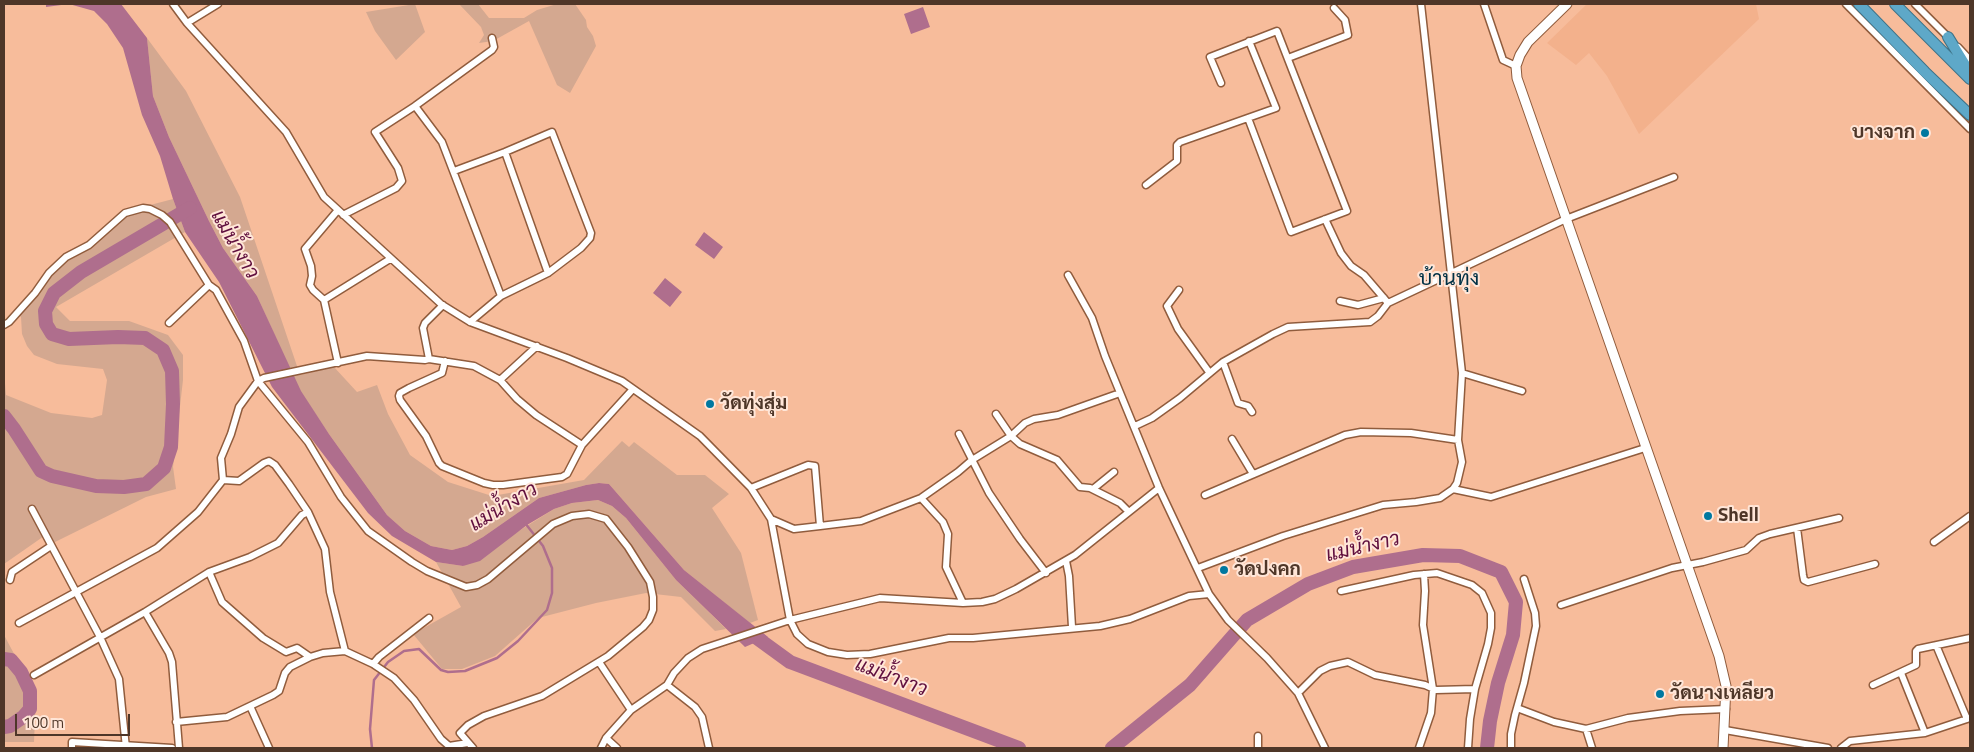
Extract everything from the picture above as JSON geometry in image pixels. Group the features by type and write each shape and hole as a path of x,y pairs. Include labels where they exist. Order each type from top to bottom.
{"highway":[{"path":"1858,4 1970,115"},
{"path":"1895,4 1970,79"},
{"path":"1948,38 1970,73"}],"main road":[{"path":"1567,4 1528,42 1516,66 1517,78 1719,656 1726,686 1723,748"}],"street":[{"path":"173,4 187,23 286,132 324,197 390,259 443,305 470,322 537,346 622,381 700,436 750,488 771,518 790,620 797,634 808,644 828,652 846,655 870,654 950,638 973,638 1072,627 1100,626 1188,596 1209,594"},
{"path":"187,23 218,4"},
{"path":"1198,568 1283,536 1383,505 1440,498 1453,489 1460,475 1462,462 1458,440 1462,372 1421,4"},
{"path":"1484,4 1503,60 1516,66"},
{"path":"1846,4 1970,129"},
{"path":"1915,4 1970,60"},
{"path":"1288,58 1348,35 1345,20 1334,8"},
{"path":"1221,83 1210,57 1277,31 1347,211 1291,232 1248,118"},
{"path":"338,363 324,300 310,285 312,276 311,266 305,249 340,212 396,188 402,181 398,168 375,132 415,106 492,50 494,47 492,38"},
{"path":"1146,185 1177,161 1177,145 1180,142 1276,108 1249,41"},
{"path":"415,106 442,142 501,296"},
{"path":"454,171 506,152 552,132 590,233 590,238 581,248 548,273 501,296 470,322"},
{"path":"506,152 548,273"},
{"path":"1340,301 1358,305 1386,300 1451,275 1566,219 1674,177"},
{"path":"4,325 28,301 49,273 60,262 89,245 125,213 143,208 150,209 170,222 209,285 216,290 244,341 261,379 298,428 341,497 364,525 397,552 427,571 466,588 488,579 553,524 572,516 589,514 606,519 628,547 650,582 654,597 653,610 649,620 643,627 599,662 542,696 484,716 460,733 470,745"},
{"path":"1325,219 1341,253 1351,266 1364,275 1386,300"},
{"path":"324,300 390,259"},
{"path":"1068,275 1092,318 1158,488 1209,594 1228,620 1267,658 1298,693 1325,748"},
{"path":"169,323 209,285"},
{"path":"1179,290 1167,306 1178,329 1209,372"},
{"path":"1135,426 1152,418 1173,403 1223,362 1273,334 1288,327 1370,322 1378,316 1386,300"},
{"path":"430,359 423,328 425,323 443,305"},
{"path":"500,380 537,346"},
{"path":"19,623 157,548 198,512 223,480 221,458 239,407 261,379 294,370 367,356 430,359 474,366 500,380 536,415 582,445"},
{"path":"445,361 442,373 400,393 400,400 426,436 442,466 493,485 562,477 567,474 582,445 633,389"},
{"path":"1223,362 1238,402 1248,406 1252,412"},
{"path":"1462,372 1522,391"},
{"path":"771,518 794,529 861,521 921,498 972,460 1011,436 1034,418 1058,414 1120,393"},
{"path":"996,414 1011,436 1026,447 1056,460 1080,487 1093,489 1120,503 1128,511"},
{"path":"959,434 990,493 1020,539 1046,573"},
{"path":"1204,495 1336,438 1352,434 1411,434 1458,440"},
{"path":"1232,439 1253,474"},
{"path":"1453,489 1491,497 1645,448"},
{"path":"223,480 239,481 264,463 270,461 280,471 308,512 325,549 330,592 344,651"},
{"path":"750,488 808,465 815,466 820,526"},
{"path":"1093,489 1114,472"},
{"path":"601,748 606,738 631,710 667,685 674,673 688,658 702,649 775,624 880,598 963,603 995,599 1066,561 1088,546 1158,488"},
{"path":"921,498 943,522 948,534 946,567 963,603"},
{"path":"32,509 100,637 119,679 126,747"},
{"path":"34,675 145,612 209,572 250,557 278,543 302,515 308,512"},
{"path":"1934,542 1970,516"},
{"path":"1561,605 1672,568 1687,566 1746,550 1758,538 1770,534 1839,518"},
{"path":"1797,528 1804,580 1808,582 1875,564"},
{"path":"10,580 12,572 51,546"},
{"path":"1066,561 1069,576 1072,627"},
{"path":"209,572 222,602 262,638 286,652 297,648 310,657"},
{"path":"1341,591 1414,575 1437,573 1472,585 1482,593 1491,613 1491,628 1475,690 1468,748"},
{"path":"1420,748 1431,713 1433,689 1423,625 1424,574"},
{"path":"1511,748 1511,734 1536,626 1535,613 1524,579"},
{"path":"145,612 169,653 172,662 179,748"},
{"path":"375,665 378,658 429,618"},
{"path":"1873,684 1916,665 1916,649 1970,638"},
{"path":"1841,748 1850,741 1925,733 1969,718 1936,645"},
{"path":"176,722 221,719 279,691 285,673 290,667 322,653 344,651 375,665 394,678 414,700 448,746 470,745"},
{"path":"599,662 631,710"},
{"path":"1298,693 1320,671 1330,666 1348,662 1375,675 1425,685 1433,689 1475,690"},
{"path":"1901,672 1925,733"},
{"path":"667,685 695,707 702,717 709,748"},
{"path":"250,706 269,748"},
{"path":"1517,708 1554,722 1586,729 1628,718 1726,709"},
{"path":"1586,729 1592,748"},
{"path":"1725,730 1828,748"},
{"path":"1258,736 1258,748"},
{"path":"606,738 618,748"},
{"path":"72,748 72,742 126,747 172,748"}],"shaded area":[{"path":"46,4 69,4 46,7"},
{"path":"69,4 121,4 147,38 153,96 169,137 209,221 223,248 257,296 301,391 387,515 405,531 431,546 452,550 467,546 483,537 539,498 586,485 609,484 684,570 768,637 745,647 676,580 626,518 612,506 598,500 572,503 554,509 527,525 480,561 463,566 436,562 392,536 368,513 272,387 219,282 185,232 160,156 142,115 123,48 107,24 94,11"},
{"path":"415,4 425,32 396,60 375,31 366,12"},
{"path":"459,4 478,4 489,18 524,18 537,10 557,4 575,4 586,20 587,27 593,36 596,46 570,93 557,85 529,21 493,41 479,43 484,35 481,27"},
{"path":"1587,4 1756,4 1759,19 1639,134 1607,76 1589,53 1576,65 1547,43"},
{"path":"923,7 930,27 911,34 904,14"},
{"path":"147,38 186,91 240,197 300,375 334,367 357,392 377,385 388,414 410,455 448,482 492,496 584,480 622,441 629,447 634,442 677,475 705,475 729,494 712,508 741,553 758,620 750,623 684,570 609,484 586,485 539,498 483,537 467,546 452,550 431,546 405,531 387,515 300,391 257,296 223,248 209,221 169,137 153,96"},
{"path":"173,199 185,232 56,307 70,321 129,321 168,335 183,355 183,380 173,467 176,489 146,497 53,543 47,534 4,564 4,383 6,395 51,413 92,418 102,415 107,380 103,369 57,364 34,355 27,346 22,334 21,317 15,310 35,289 52,265 64,255 85,245 120,213"},
{"path":"704,232 723,247 714,259 695,245"},
{"path":"665,278 682,292 670,307 653,293"},
{"path":"598,500 612,506 626,518 676,580 726,629 715,631 681,597 646,593 596,603 538,618 495,656 462,669 442,669 413,634 461,607 436,562 463,566 554,509 572,503"},
{"path":"4,635 36,695 34,742 4,742"}],"waterway":[{"path":"4,416 41,471 52,476 96,486 124,487 146,484 164,468 171,447 173,404 172,371 163,350 145,338 69,339 52,334 46,324 45,311 54,293 81,272 190,208"},
{"path":"372,748 370,729 374,680 388,662 404,651 419,649 441,670 448,672 465,671 497,658 518,641 547,610 552,593 552,568 543,546 525,523"},
{"name":"แม่น้ำงาว","path":"1112,748 1190,685 1247,620 1308,584 1353,567 1423,555 1460,556 1501,572 1516,602 1513,635 1498,683 1490,721 1487,748"},
{"name":"แม่น้ำงาว","path":"746,630 790,662 1019,748"},
{"path":"4,659 11,660 21,672 30,691 30,709 23,717 10,726 4,727"}],"place":[{"name":"บางจาก","path":"1925,133"},
{"name":"วัดทุ่งสุ่ม","path":"710,404"},
{"name":"Shell","path":"1708,516"},
{"name":"วัดปงคก","path":"1224,570"},
{"name":"วัดนางเหลียว","path":"1660,694"}],"district":[{"name":"บ้านทุ่ง","path":"1449,280"}]}
